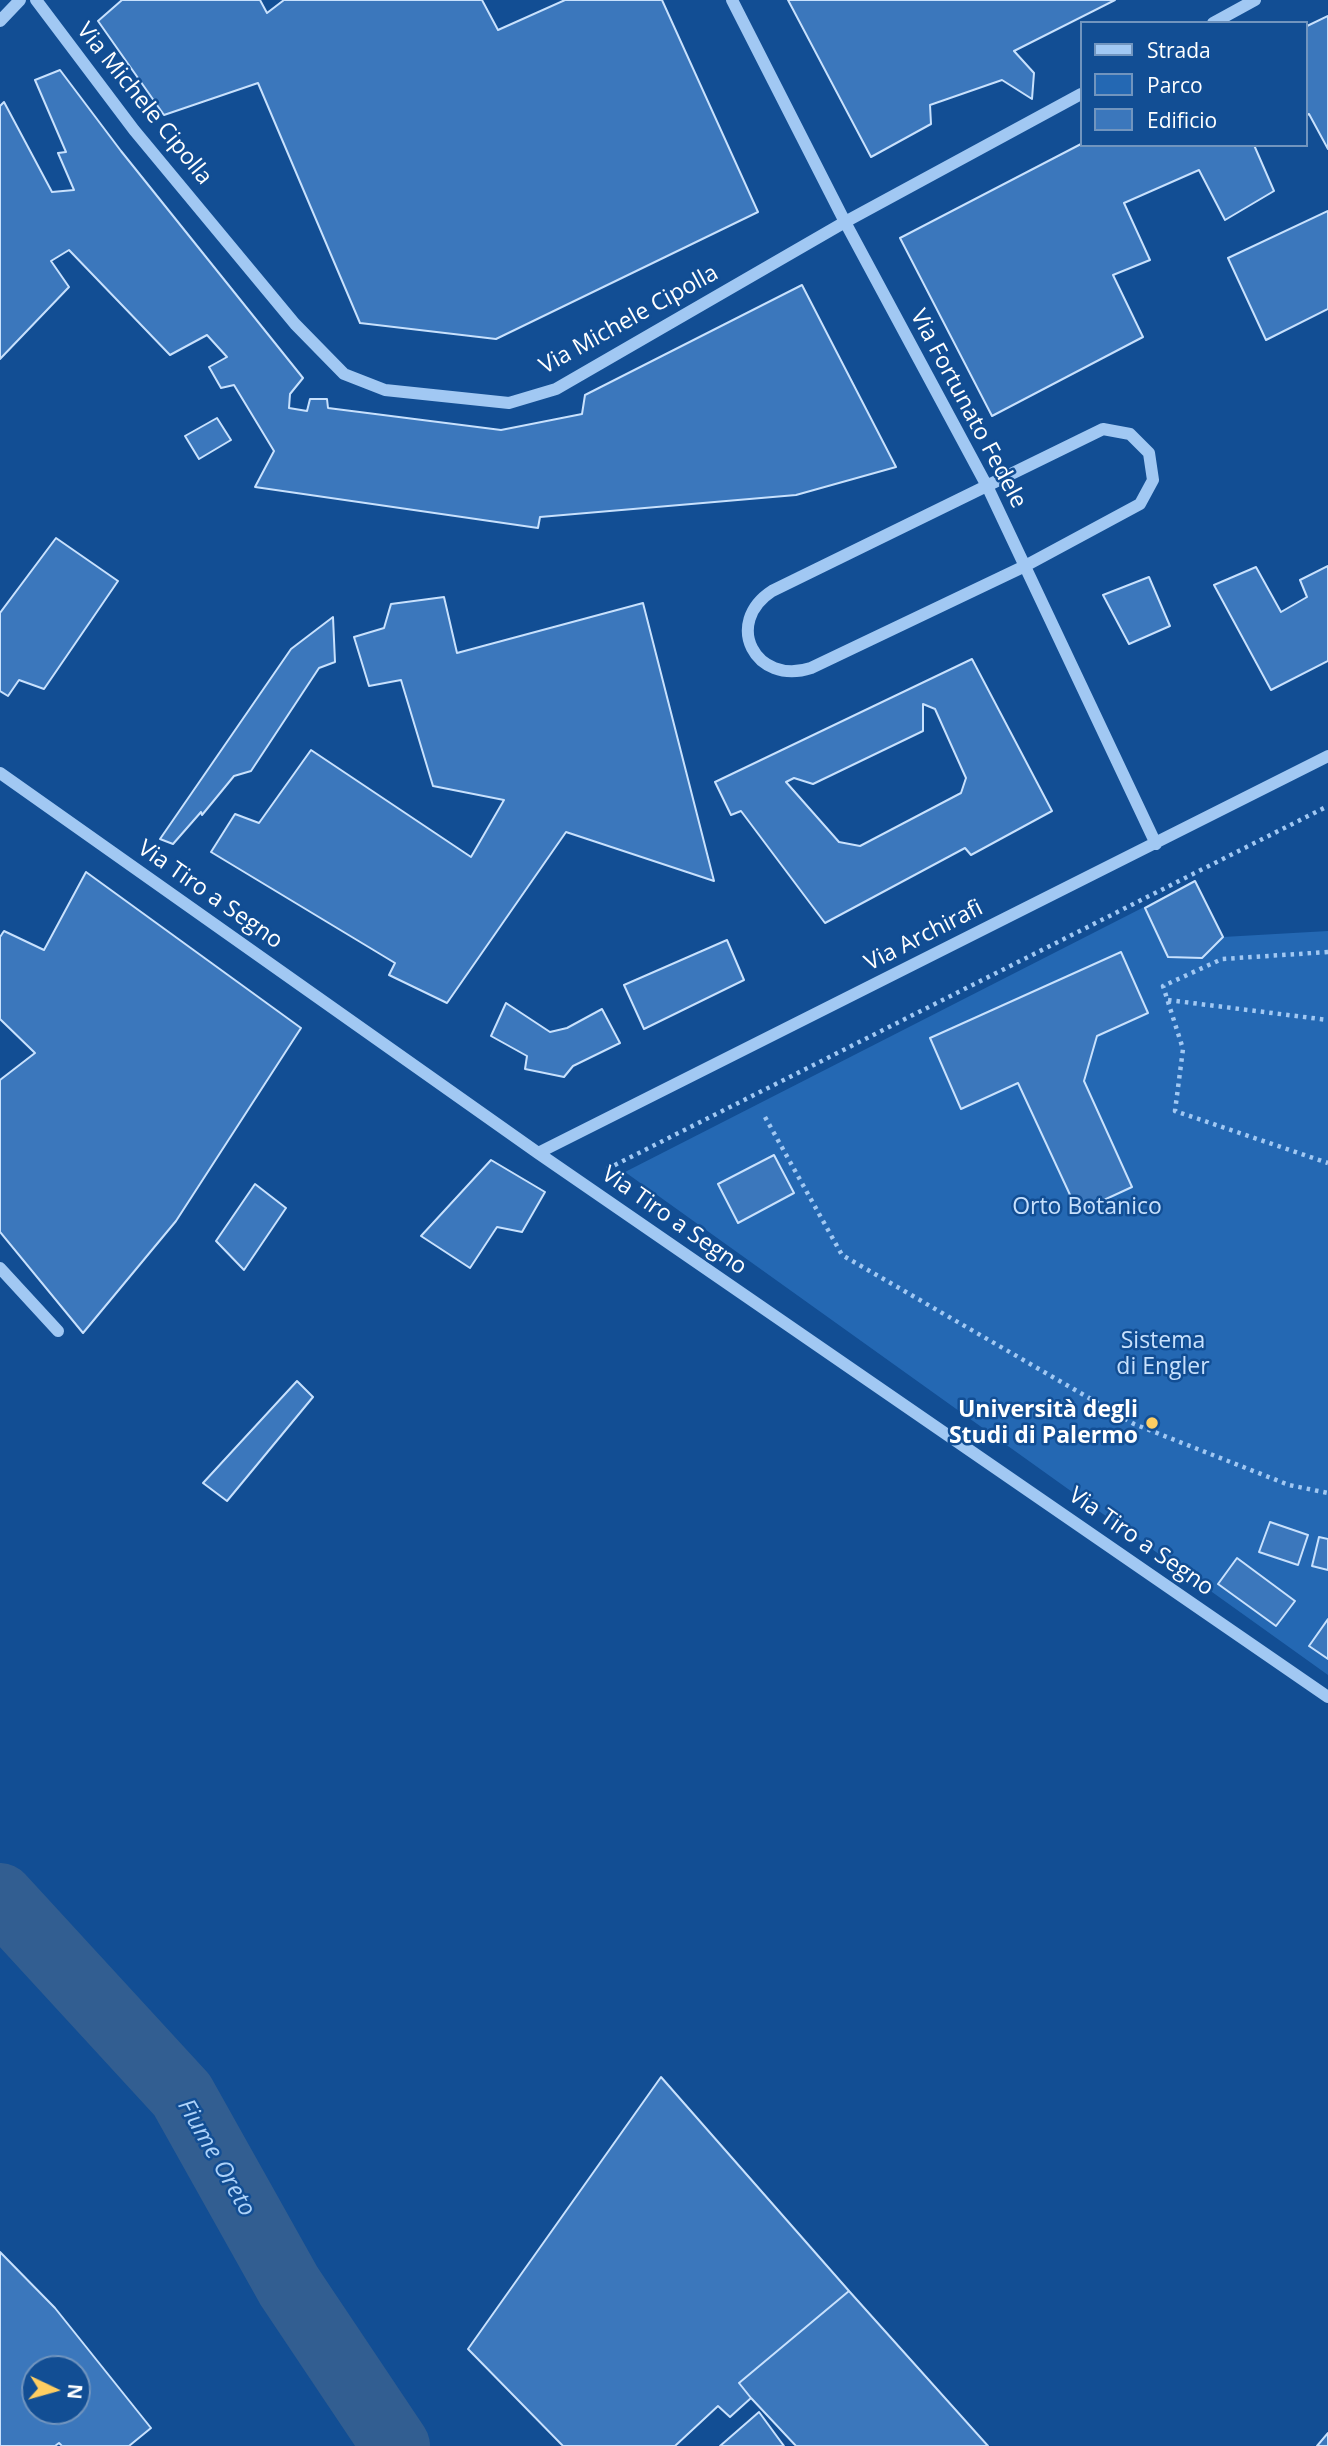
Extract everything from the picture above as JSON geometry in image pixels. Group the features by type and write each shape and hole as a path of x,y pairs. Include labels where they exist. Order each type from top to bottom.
{"street":[{"path":"0,21 20,0"},
{"name":"Via Michele Cipolla","path":"36,0 134,130 295,324 344,374 385,390 509,403 556,389 845,222 1080,95"},
{"name":"Via Fortunato Fedele","path":"732,0 845,222 988,488 1156,844"},
{"path":"1217,21 1255,0"},
{"path":"1103,429 1130,433 1149,453 1153,480 1140,504 1025,566 798,672 772,668 752,649 748,623 761,599 988,488 1103,429"},
{"name":"Via Archirafi","path":"538,1153 1328,756"},
{"name":"Via Tiro a Segno","path":"0,773 538,1153 1328,1697"},
{"path":"0,1268 58,1331"}],"path":[{"path":"581,1182 1328,806"},
{"path":"1328,952 1222,959 1163,986 1182,1049 1175,1111 1328,1163"},
{"path":"1168,1000 1328,1020"},
{"path":"765,1117 842,1255 1134,1424 1289,1485 1328,1493"}],"green space":[{"name":"Orto Botanico","path":"1195,881 1223,937 1328,931 1328,1675 625,1172"}],"building":[{"path":"122,0 260,0 267,13 284,0 482,0 498,30 565,0 662,0 758,212 496,339 360,323 258,83 164,115 98,21"},
{"path":"788,0 1115,0 1014,51 1034,73 1032,99 1002,80 930,105 931,124 871,157"},
{"path":"1328,16 1328,149 1309,114 1307,115 1307,26"},
{"path":"60,70 121,151 303,378 290,394 289,408 307,411 310,399 327,399 328,408 501,430 582,414 585,395 802,285 896,467 796,495 540,517 538,528 255,487 274,451 234,385 221,388 209,367 227,357 207,335 170,355 69,250 51,261 69,287 0,359 0,106 4,102 52,192 74,190 58,153 66,152 35,80"},
{"path":"1080,145 1080,147 1255,147 1274,191 1225,220 1199,170 1124,203 1150,260 1113,275 1143,337 992,416 900,238"},
{"path":"1328,211 1328,309 1266,340 1228,258"},
{"path":"217,418 231,440 199,459 185,436"},
{"path":"56,538 118,581 44,689 19,680 8,696 0,691 0,613"},
{"path":"1328,566 1328,661 1271,690 1214,585 1256,567 1281,612 1307,597 1300,580"},
{"path":"1149,577 1170,626 1129,644 1103,595"},
{"path":"444,597 457,653 643,603 714,881 566,832 447,1003 389,975 395,963 211,852 235,814 259,823 311,750 471,857 504,800 433,786 401,680 369,686 354,637 384,628 391,604"},
{"path":"333,617 335,662 319,668 251,771 234,776 202,815 201,812 173,844 160,839 291,649"},
{"path":"972,659 1052,811 971,855 965,848 825,923 741,811 731,815 715,782","holes":["923,704 935,709 966,778 961,793 860,846 839,842 786,782 794,778 813,784 923,731"]},
{"path":"86,872 301,1028 176,1221 83,1333 0,1232 0,1080 35,1053 0,1019 0,937 4,931 44,950"},
{"path":"1195,881 1223,937 1202,958 1168,957 1145,908"},
{"path":"727,940 744,980 644,1029 624,985"},
{"path":"1121,952 1148,1013 1097,1036 1084,1081 1132,1187 1078,1212 1018,1083 961,1109 930,1038"},
{"path":"506,1003 550,1032 567,1028 602,1009 620,1043 573,1066 564,1077 525,1069 527,1056 491,1036"},
{"path":"774,1155 794,1193 738,1223 718,1184"},
{"path":"491,1160 545,1192 522,1232 497,1227 470,1268 421,1236"},
{"path":"255,1184 286,1208 244,1270 216,1241"},
{"path":"297,1381 313,1397 227,1501 203,1483"},
{"path":"1270,1522 1308,1535 1298,1565 1259,1552"},
{"path":"1319,1537 1328,1539 1328,1570 1312,1566"},
{"path":"1237,1558 1295,1601 1276,1626 1218,1584"},
{"path":"1328,1619 1328,1659 1309,1646"},
{"path":"661,2077 849,2291 739,2383 751,2398 730,2417 718,2406 675,2446 563,2446 468,2349"},
{"path":"0,2252 55,2308 151,2428 129,2446 62,2446 59,2443 55,2446 0,2446"},
{"path":"849,2291 988,2446 796,2446 751,2398 739,2383"},
{"path":"759,2412 784,2446 720,2446"},
{"path":"1328,2433 1328,2446 1317,2446"}],"waterway":[{"name":"Fiume Oreto","path":"0,1897 182,2095 289,2286 396,2446"}],"place":[{"name":"Università degli Studi di Palermo","path":"1152,1423"}],"park label":[{"name":"Sistema di Engler","path":"1163,1354"}]}
